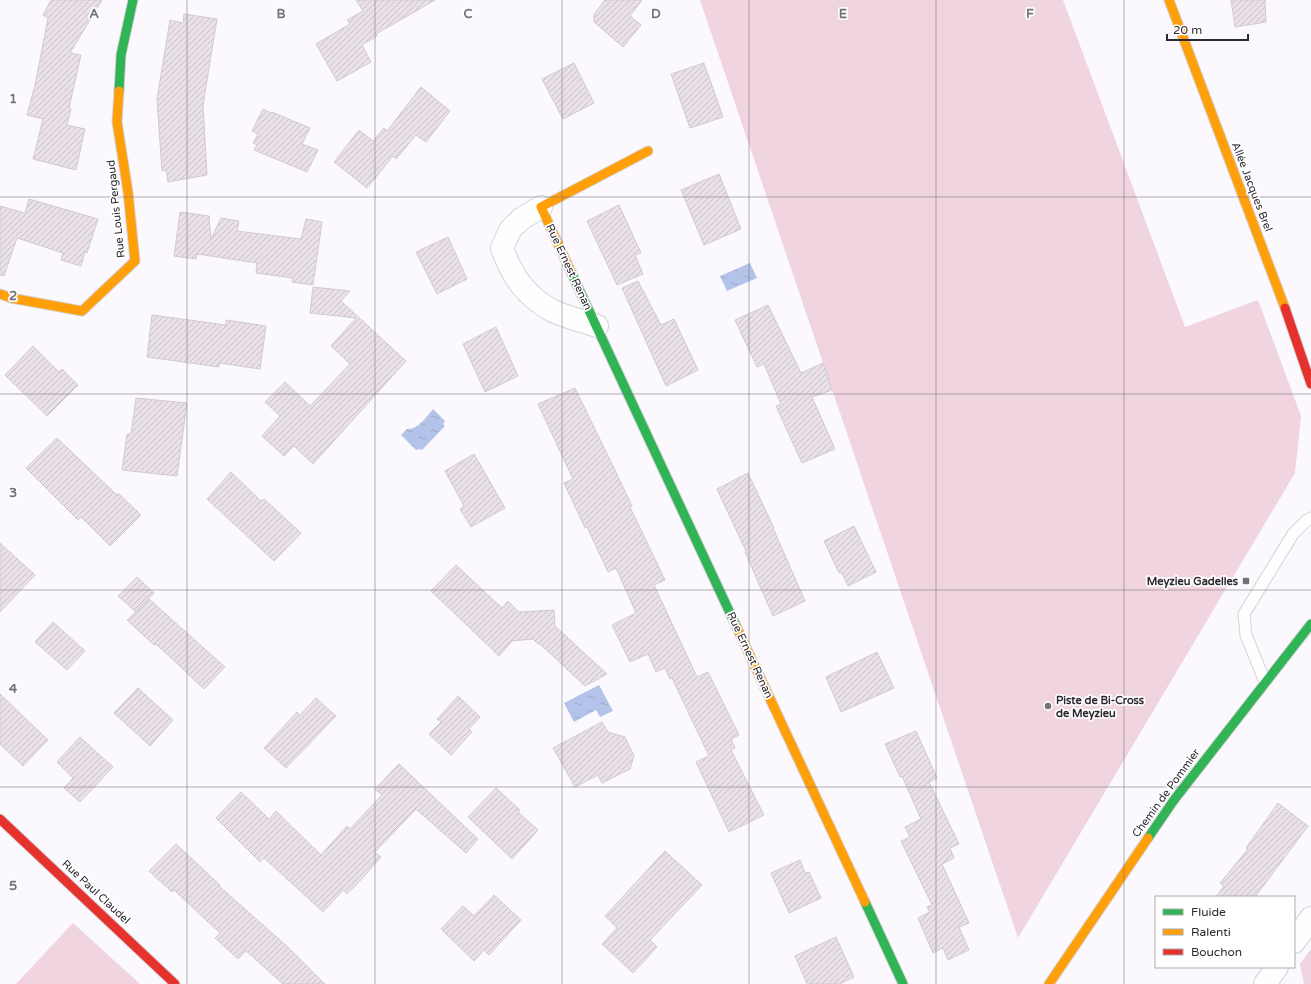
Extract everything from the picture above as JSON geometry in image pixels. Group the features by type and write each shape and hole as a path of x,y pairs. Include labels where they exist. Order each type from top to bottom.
{"street":[{"name":"Rue Louis Pergaud","path":"0,294 10,298 82,310 135,261 128,192 117,122 121,55 134,0"},
{"name":"Allée Jacques Brel","path":"1169,0 1276,282 1311,384"},
{"name":"Rue Ernest Renan","path":"596,326 553,311 528,294 509,267 502,248 510,230 521,219 541,207 648,152"},
{"name":"Rue Ernest Renan","path":"541,207 903,984"},
{"name":"Chemin de Pommier","path":"1049,984 1174,800 1311,624"},
{"name":"Rue Paul Claudel","path":"0,818 175,984"},
{"path":"1295,941 1311,918"}],"lane":[{"path":"1265,682 1246,635 1244,614 1293,534 1311,518"}],"shaded area":[{"path":"700,0 1063,0 1185,327 1258,300 1301,416 1295,473 1018,938"},
{"path":"73,923 140,984 16,984"},
{"path":"1311,949 1311,984 1304,984 1300,964"}],"water":[{"path":"750,263 757,278 727,291 720,276"},
{"path":"433,409 445,421 443,424 445,426 422,450 416,450 401,435 407,429 411,429 418,425"},
{"path":"599,685 613,711 600,717 596,710 574,722 564,703"}],"building":[{"path":"51,0 102,0 70,53 81,55 69,108 71,109 67,125 85,129 76,170 33,159 43,119 27,115 35,85 48,18 43,15"},
{"path":"356,0 435,0 376,34 377,36 362,45 371,62 337,81 316,44 350,24 347,20 363,11"},
{"path":"605,0 642,0 630,16 641,25 623,47 594,22 594,14"},
{"path":"1231,0 1265,0 1266,22 1235,27"},
{"path":"184,14 217,19 203,105 207,175 168,182 166,170 162,171 157,99 170,20 183,23"},
{"path":"574,63 594,103 563,119 542,79"},
{"path":"704,63 723,117 690,128 671,74"},
{"path":"421,87 450,111 426,142 416,135 396,159 393,156 367,188 334,162 359,130 373,141 384,128 387,131"},
{"path":"263,109 310,128 302,144 318,150 307,172 254,150 257,145 253,143 258,134 252,131"},
{"path":"719,174 741,229 704,245 681,190"},
{"path":"29,199 98,219 87,253 85,252 81,266 61,260 63,253 17,238 4,276 0,275 0,206 25,213"},
{"path":"619,205 641,253 635,255 643,274 617,285 587,221"},
{"path":"180,212 209,216 211,239 221,218 239,221 237,231 301,239 306,219 322,222 313,285 292,282 293,278 256,273 257,263 197,254 196,259 174,256"},
{"path":"448,237 467,279 437,294 416,252"},
{"path":"638,281 661,325 674,319 698,370 666,386 622,288"},
{"path":"313,287 350,291 341,301 406,361 313,464 294,446 284,456 262,436 280,416 265,402 285,382 310,406 350,364 331,346 356,318 310,313"},
{"path":"768,305 801,373 823,363 832,390 812,397 835,449 802,463 776,406 781,404 764,364 757,367 735,320"},
{"path":"152,315 226,325 226,320 266,326 260,369 219,363 219,367 147,357"},
{"path":"496,327 518,376 485,392 463,344"},
{"path":"33,346 59,372 62,369 78,385 47,416 5,375"},
{"path":"575,388 632,506 630,507 665,580 654,585 697,677 708,672 739,735 731,739 735,748 731,750 764,815 729,832 696,762 709,756 672,678 670,679 665,668 656,672 648,654 630,662 612,625 636,613 616,568 608,572 587,527 585,528 564,483 573,479 538,404"},
{"path":"136,398 187,403 177,476 122,470 127,434 131,434"},
{"path":"57,438 118,496 118,493 141,515 110,546 81,517 78,520 26,468"},
{"path":"474,454 505,508 471,527 460,509 464,506 445,471"},
{"path":"231,472 261,501 264,499 301,533 274,561 207,499"},
{"path":"748,473 774,528 805,601 773,616 745,552 746,551 717,489"},
{"path":"854,526 876,572 848,586 841,572 839,573 824,541"},
{"path":"0,543 35,575 0,612"},
{"path":"456,565 502,608 508,601 519,612 554,610 555,626 607,674 585,686 533,639 512,641 499,656 431,591"},
{"path":"137,577 154,593 136,612 118,596"},
{"path":"149,599 225,667 204,689 156,644 154,645 127,620"},
{"path":"53,622 85,651 67,670 35,642"},
{"path":"877,652 894,688 841,712 826,677"},
{"path":"138,688 173,720 150,746 114,713"},
{"path":"0,694 48,740 23,766 0,744"},
{"path":"458,696 480,717 469,729 472,732 451,755 429,734 441,722 437,719"},
{"path":"316,698 336,716 286,768 264,748 297,712 300,715"},
{"path":"602,722 608,732 625,737 634,756 630,769 602,783 598,775 575,787 553,748"},
{"path":"916,731 937,778 929,782 959,844 950,848 954,858 942,864 969,923 959,927 969,950 948,960 943,948 933,953 918,918 930,912 927,907 932,905 901,841 910,837 905,827 921,819 902,776 900,777 885,744"},
{"path":"80,737 113,767 80,802 64,788 73,778 57,762"},
{"path":"399,764 478,839 466,853 416,809 375,852 381,857 360,881 347,894 343,890 323,912 264,858 260,862 216,818 241,792 269,819 276,811 321,855 347,826 350,829 382,795 375,789"},
{"path":"496,788 520,810 518,812 538,830 512,859 468,817"},
{"path":"1278,803 1308,826 1256,896 1217,896 1224,886 1220,883 1248,849 1246,848"},
{"path":"176,844 220,885 219,886 289,948 325,984 283,984 246,951 238,959 215,938 220,933 174,890 172,892 149,871"},
{"path":"665,851 702,885 650,940 657,947 633,973 602,944 617,928 605,916"},
{"path":"800,860 805,873 809,872 821,898 789,913 771,873"},
{"path":"494,895 521,920 489,955 484,950 474,961 441,929 463,906 474,916"},
{"path":"836,937 854,977 840,984 807,984 795,956"}],"traffic: fast":[{"path":"119,91 121,55 133,0"},
{"path":"571,272 737,628"},
{"path":"1148,838 1174,800 1311,624"},
{"path":"865,902 903,984"}],"traffic: slow":[{"path":"1169,0 1285,308"},
{"path":"0,294 11,298 82,311 135,261 128,192 117,122 119,91"},
{"path":"571,272 541,207 648,151"},
{"path":"737,628 865,902"},
{"path":"1049,984 1148,838"}],"traffic: jam":[{"path":"1285,308 1311,384"},
{"path":"0,819 175,984"}],"place":[{"name":"Meyzieu Gadelles","path":"1246,581"},
{"name":"Piste de Bi-Cross de Meyzieu","path":"1048,706"}]}
